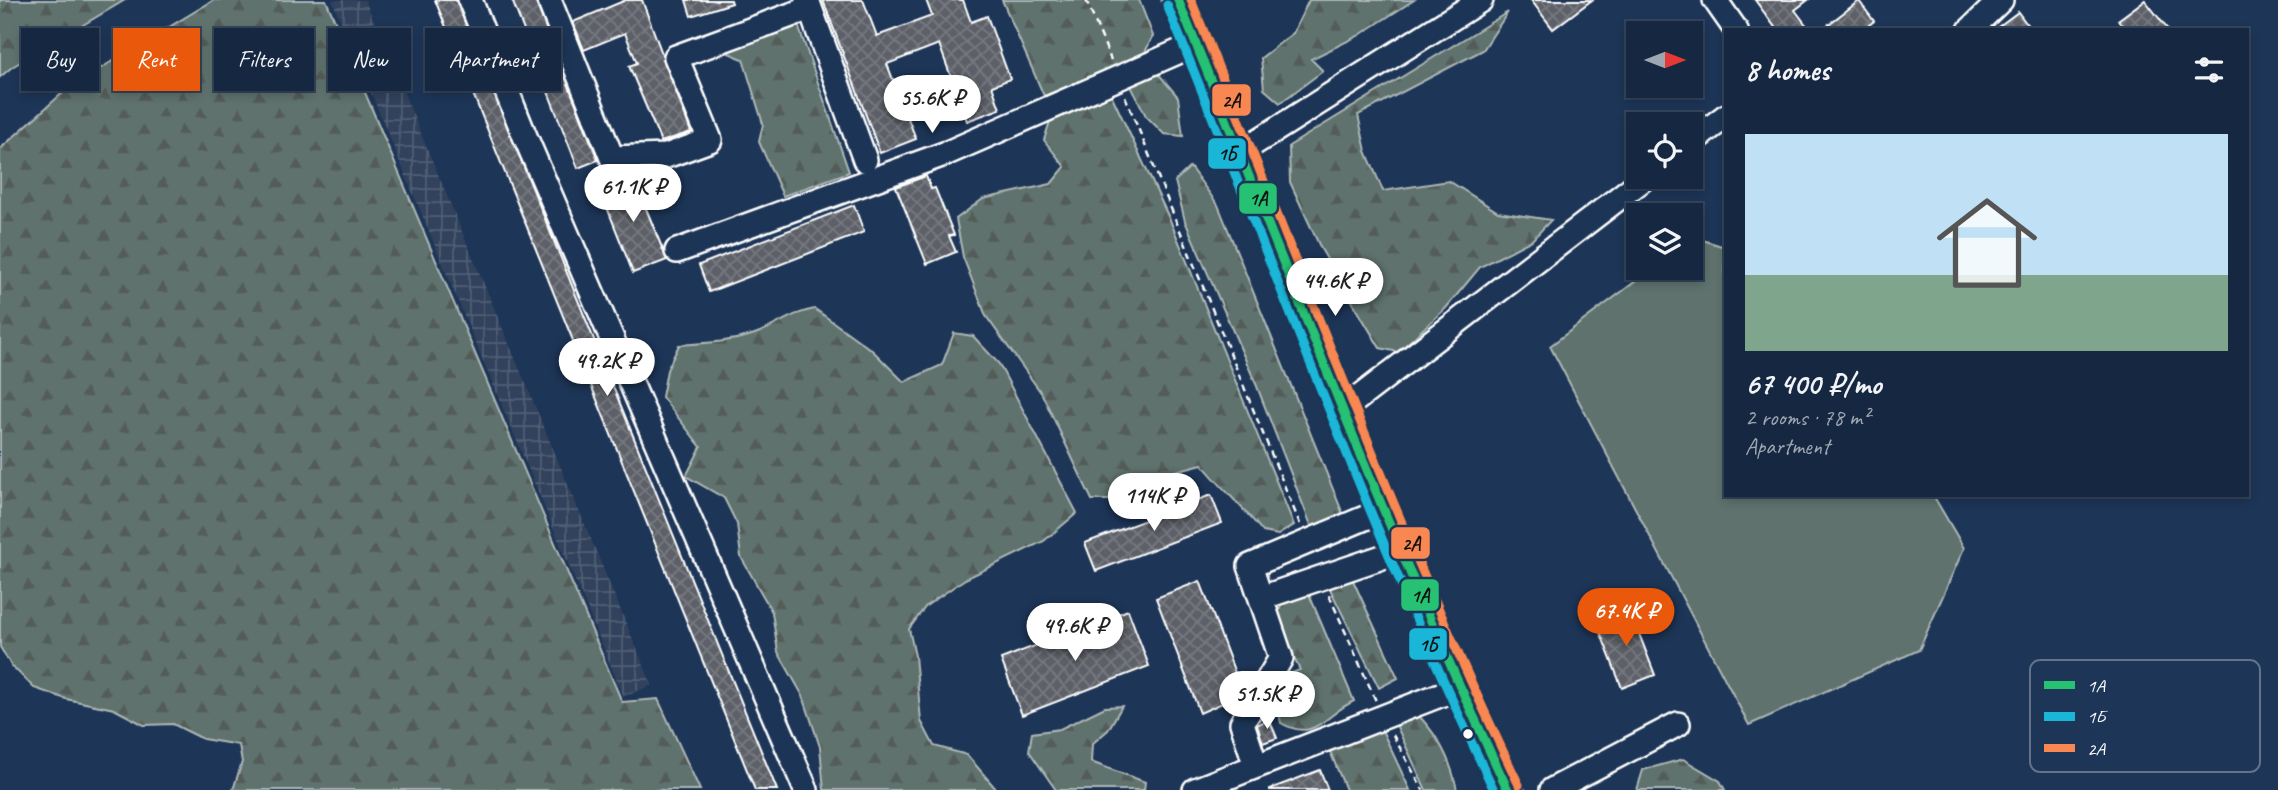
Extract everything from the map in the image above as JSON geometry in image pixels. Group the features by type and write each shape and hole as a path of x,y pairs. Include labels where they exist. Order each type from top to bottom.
{"main road":[{"path":"1178,0 1242,151 1399,551 1458,688 1508,790"}],"street":[{"path":"470,0 524,134 806,790"},
{"path":"549,0 612,158 666,156 710,140 676,57 808,4 865,160"},
{"path":"1242,151 1481,0"},
{"path":"1715,0 1735,28"},
{"path":"1972,28 2001,0"},
{"path":"677,251 947,153 1196,44"},
{"path":"1703,133 1724,118"},
{"path":"1344,410 1630,189"},
{"path":"1256,766 1242,723 1282,658 1250,566 1384,510"},
{"path":"1261,598 1399,551"},
{"path":"1195,790 1458,688"},
{"path":"1552,790 1678,724"}],"path":[{"path":"1087,0 1307,542"},
{"path":"1321,578 1383,717 1423,790"}],"shaded area":[{"path":"332,0 365,0 377,28 344,28"},
{"path":"370,91 403,91 652,685 624,697"}],"green space":[{"path":"0,0 125,0 78,28 21,28 21,62 0,77"},
{"path":"214,0 326,0 338,28 328,28 328,91 364,91 622,702 658,699 700,790 233,790 242,762 239,745 203,739 173,724 144,725 114,709 66,699 34,688 11,665 0,647 0,149 65,91 99,91 99,69 113,61 113,91 200,91 200,28 168,28"},
{"path":"1002,0 1139,0 1153,36 1143,56 1044,96"},
{"path":"1309,0 1414,0 1358,36 1311,59 1323,71 1280,103 1264,89 1261,58 1293,33"},
{"path":"1508,12 1483,50 1358,115 1366,151 1383,191 1449,181 1498,212 1551,220 1532,240 1480,267 1446,308 1398,352 1380,348 1321,249 1290,182 1289,146"},
{"path":"798,25 849,172 783,196 759,142 763,124 743,59 724,51"},
{"path":"1151,65 1178,97 1183,136 1164,134 1146,116 1127,78"},
{"path":"1111,94 1170,220 1294,525 1278,535 1263,532 1202,464 1172,472 1113,500 1092,500 1042,394 986,316 963,257 956,219 983,199 1051,184 1065,167 1044,140 1051,118 1081,98"},
{"path":"1190,167 1218,205 1345,519 1314,533 1256,384 1185,221 1175,181"},
{"path":"1703,240 1724,247 1724,497 1934,497 1964,548 1919,650 1749,725 1550,346 1637,280 1703,280"},
{"path":"815,309 873,351 904,382 942,365 954,333 973,336 999,364 1077,513 1044,541 965,579 926,606 909,629 915,656 921,721 934,746 967,755 997,790 824,790 820,747 803,696 778,652 772,612 741,557 737,524 724,498 686,476 701,447 662,397 667,370 679,345 741,338"},
{"path":"1351,576 1398,678 1379,688 1331,591 1328,577"},
{"path":"1306,587 1354,701 1320,724 1303,730 1281,723 1275,694 1278,678 1300,670 1276,623 1283,596"},
{"path":"1122,706 1108,730 1092,744 1091,762 1145,782 1144,790 1056,790 1029,751 1032,733 1060,729 1105,707"},
{"path":"1417,714 1443,749 1457,790 1426,790 1392,716"},
{"path":"1380,726 1410,790 1346,790 1329,749"},
{"path":"1683,759 1720,781 1725,790 1637,790 1643,770"}],"building":[{"path":"435,0 456,0 467,28 446,28"},
{"path":"512,0 535,0 546,28 523,28"},
{"path":"626,0 642,0 691,132 661,142 629,66 637,63 625,33 584,50 573,22"},
{"path":"686,0 731,0 732,3 691,16"},
{"path":"823,0 863,0 877,36 932,16 926,0 963,0 971,22 987,16 1010,79 992,86 1000,109 967,121 939,44 887,64 916,139 880,153"},
{"path":"1531,0 1592,0 1553,29"},
{"path":"1755,0 1808,0 1795,10 1808,28 1776,28"},
{"path":"2145,0 2166,28 2124,28 2118,20"},
{"path":"1859,1 1874,21 1865,28 1824,28"},
{"path":"2018,12 2030,28 1997,28"},
{"path":"561,66 598,160 578,168 548,91 561,91"},
{"path":"472,91 493,91 777,790 755,790"},
{"path":"632,174 667,260 633,273 599,187"},
{"path":"926,176 931,189 935,188 954,235 949,236 956,252 927,264 896,187"},
{"path":"854,205 864,232 709,292 699,265"},
{"path":"1211,495 1222,523 1096,571 1085,543"},
{"path":"1200,581 1243,694 1200,713 1156,598"},
{"path":"1629,608 1655,675 1622,688 1596,621"},
{"path":"1128,610 1149,666 1022,715 1001,659"},
{"path":"1269,719 1277,738 1263,743 1257,725"},
{"path":"1320,770 1328,790 1270,790 1270,789"}],"transit line":[{"name":"1А","path":"1178,0 1378,496 1508,790"},
{"name":"2А","path":"1191,0 1349,395 1431,591 1519,785"},
{"name":"1Б","path":"1167,5 1365,498 1449,694 1494,790"}]}
